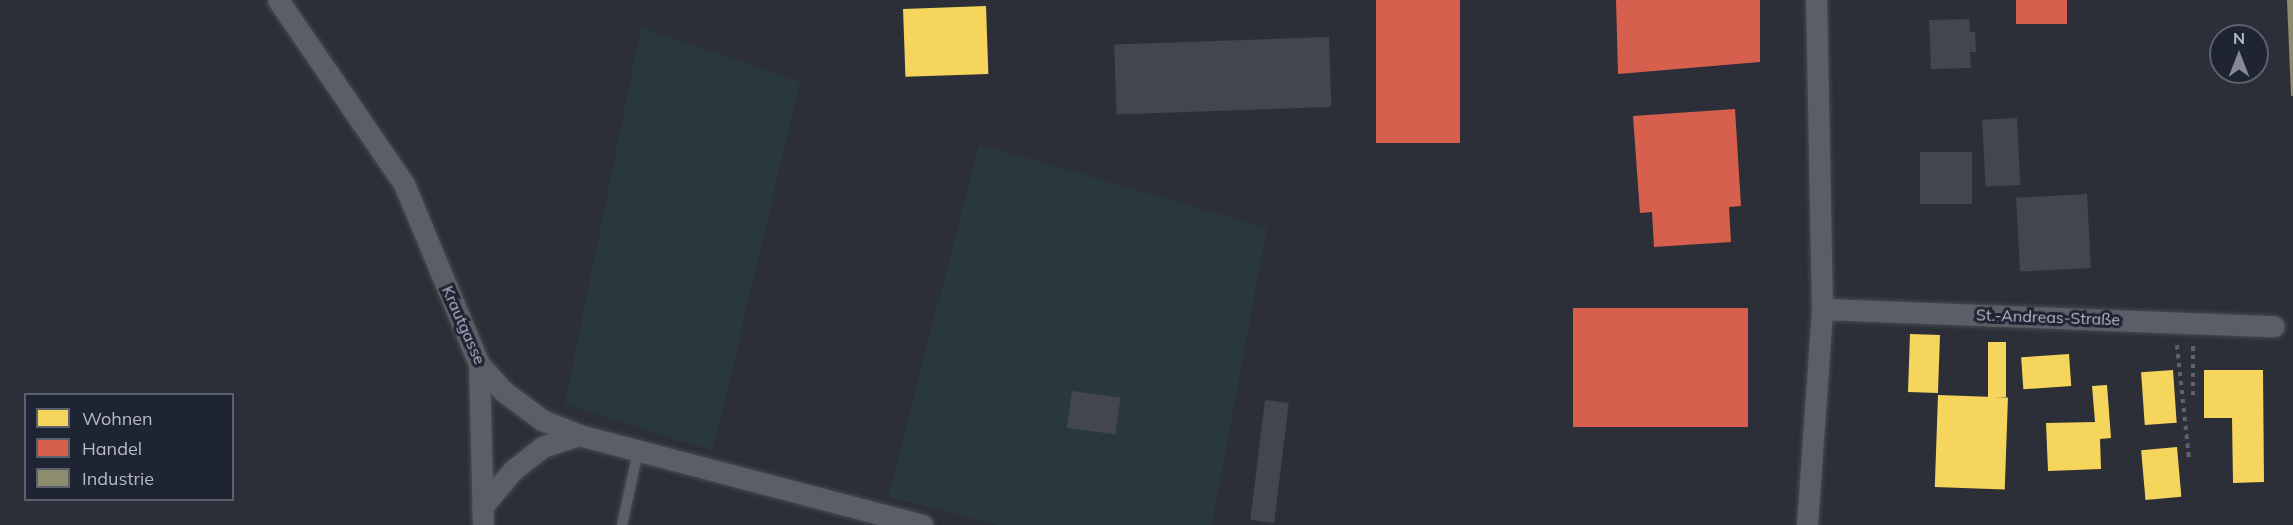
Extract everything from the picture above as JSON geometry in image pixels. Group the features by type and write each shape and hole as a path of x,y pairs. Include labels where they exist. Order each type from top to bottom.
{"street":[{"name":"Krautgasse","path":"278,0 404,184 479,364 503,391 542,420 579,435 922,525"},
{"path":"1807,525 1822,309 1816,0"},
{"name":"St.-Andreas-Straße","path":"1822,309 2274,326"},
{"path":"479,364 482,516"},
{"path":"482,516 513,470 542,447 579,435"}],"lane":[{"path":"622,525 638,451"}],"path":[{"path":"2184,322 2193,399"},
{"path":"2184,322 2188,460"}],"shaded area":[{"path":"641,27 800,82 713,451 565,404"},
{"path":"979,144 1267,228 1212,525 997,525 888,497"}],"building: Wohnen":[{"path":"986,6 988,74 905,77 903,9"},
{"path":"1910,334 1940,335 1938,393 1908,392"},
{"path":"1988,342 2006,342 2006,397 1988,397"},
{"path":"2069,354 2071,386 2023,389 2021,357"},
{"path":"2173,370 2177,423 2145,425 2141,372"},
{"path":"2204,370 2263,370 2264,482 2233,483 2232,418 2204,418"},
{"path":"2107,385 2111,438 2100,439 2101,469 2048,471 2046,423 2095,422 2092,386"},
{"path":"1938,395 2008,397 2005,489 1935,487"},
{"path":"2177,447 2181,497 2145,500 2141,450"}],"building: Handel":[{"path":"1376,0 1460,0 1460,143 1376,143"},
{"path":"1616,0 1760,0 1760,62 1618,74"},
{"path":"2016,0 2067,0 2067,24 2016,24"},
{"path":"1735,109 1741,206 1729,207 1731,242 1654,247 1652,212 1640,213 1633,116"},
{"path":"1573,308 1748,308 1748,427 1573,427"}],"building: Industrie":[{"path":"2287,0 2293,0 2293,96 2291,96"}],"building: Sonstige":[{"path":"1969,19 1970,32 1975,32 1976,52 1970,52 1971,68 1931,69 1929,20"},
{"path":"1329,37 1331,107 1117,114 1114,45"},
{"path":"2017,118 2021,185 1986,187 1982,120"},
{"path":"1920,152 1972,152 1972,204 1920,204"},
{"path":"2087,194 2091,268 2020,272 2016,198"},
{"path":"1072,391 1121,398 1115,434 1067,428"},
{"path":"1265,400 1289,403 1274,523 1250,520"}]}
